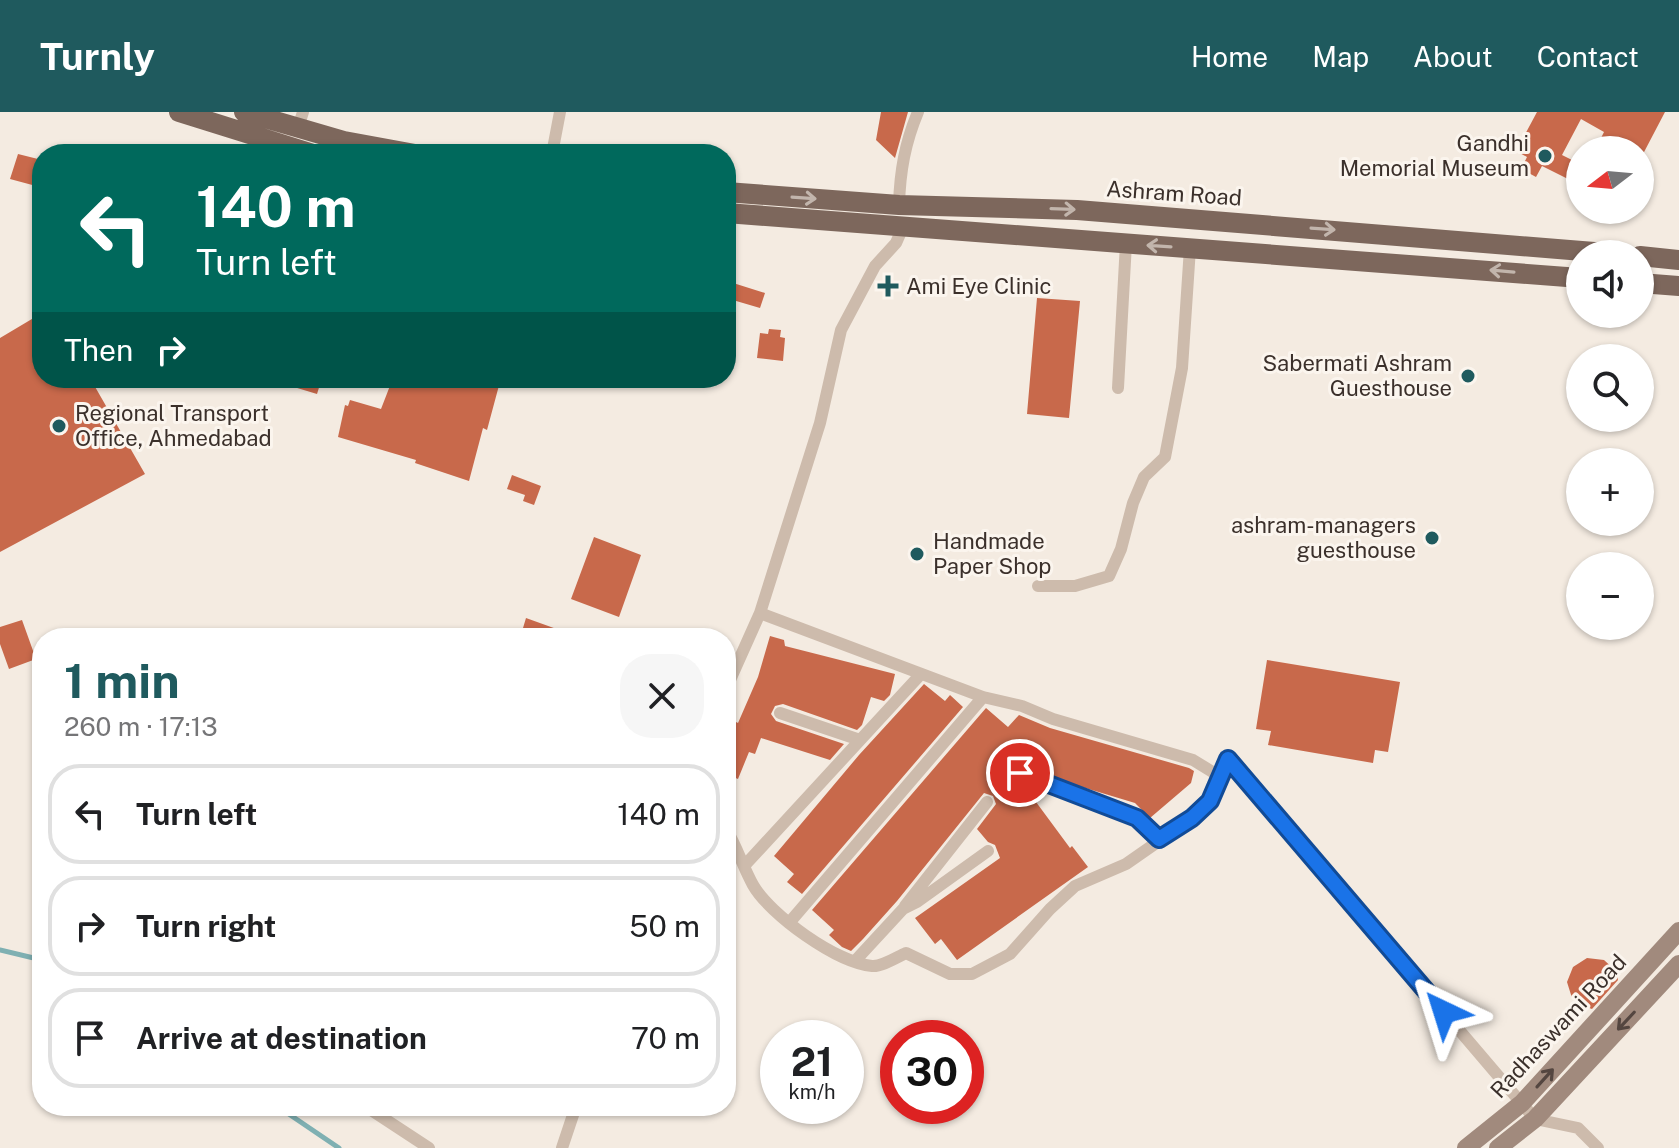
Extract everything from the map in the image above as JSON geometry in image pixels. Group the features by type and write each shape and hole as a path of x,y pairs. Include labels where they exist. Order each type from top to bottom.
{"main road":[{"path":"179,112 281,144"},
{"path":"244,112 300,120 344,141 360,144"},
{"name":"Ashram Road","path":"736,193 899,205 1077,210 1566,250"},
{"path":"736,214 1566,277"},
{"path":"1654,257 1679,260"},
{"path":"1654,284 1679,286"}],"street":[{"path":"554,144 560,112"},
{"path":"899,205 900,170 906,142 918,112"},
{"path":"736,667 760,613 820,423 841,330 875,266 896,243 903,227"},
{"path":"1118,388 1126,243"},
{"path":"1038,586 1075,586 1109,576 1144,477 1165,457 1182,368 1190,248"},
{"path":"760,613 983,697 1022,706 1053,719 1193,760 1219,776"},
{"path":"745,865 921,674"},
{"path":"789,923 983,697"},
{"path":"780,713 860,740"},
{"path":"736,848 753,886 798,932 840,956 874,967 906,953 950,974 972,974 1010,954 1075,886 1126,864 1192,818 1210,801 1228,759 1535,1119 1578,1128 1598,1148"},
{"path":"1020,773 1137,818 1159,839"},
{"path":"855,961 903,909 987,802"},
{"path":"903,909 988,851"},
{"name":"Radhaswami Road","path":"1466,1148 1522,1103 1679,931"},
{"name":"Radhaswami Road","path":"1498,1148 1535,1119 1679,964"},
{"path":"380,1116 429,1148"},
{"path":"562,1148 573,1116"}],"building":[{"path":"881,112 908,112 895,158 876,140"},
{"name":"Gandhi Memorial Museum","path":"1537,112 1665,112 1652,136 1602,136 1604,132 1581,119 1572,136 1566,136 1562,155 1566,157 1566,178 1542,166 1536,177 1521,169 1527,157 1516,151"},
{"path":"18,154 32,158 32,185 10,179"},
{"path":"736,284 765,293 760,308 736,301"},
{"path":"1037,298 1080,301 1069,418 1027,414"},
{"name":"Regional Transport Office, Ahmedabad","path":"32,319 32,388 96,388 145,474 0,552 0,338"},
{"path":"769,329 781,330 780,337 785,338 783,361 757,358 760,333 768,334"},
{"path":"297,388 319,388 317,394"},
{"path":"389,388 498,388 487,430 483,428 469,481 415,463 416,460 338,437 345,405 348,406 350,400 381,409"},
{"path":"512,475 541,486 534,505 523,501 525,495 507,489"},
{"path":"594,537 641,555 619,617 571,599"},
{"path":"526,618 554,628 523,628"},
{"path":"22,620 32,648 32,660 9,669 0,644 0,627"},
{"path":"770,636 784,640 785,646 895,674 890,695 884,701 871,697 862,725 857,730 783,704 775,706 771,714 776,721 844,744 830,760 761,738 755,754 749,752 738,779 736,722 758,677"},
{"path":"1267,660 1400,682 1388,752 1375,750 1373,763 1268,745 1271,731 1256,729"},
{"path":"924,684 945,701 950,695 963,707 802,894 787,882 794,874 774,856"},
{"path":"986,708 1008,727 1019,715 1050,728 1189,768 1194,771 1191,783 1150,818 1135,803 1023,765 1008,765 1013,778 1022,783 1070,848 1072,846 1088,867 957,960 941,939 935,944 915,918 1000,858 995,845 988,842 977,829 996,804 993,796 984,793 863,939 851,951 842,947 829,935 834,930 812,910"},
{"path":"1587,958 1604,960 1616,971 1618,980 1592,1009 1572,998 1567,982 1573,967"}],"waterway":[{"path":"0,950 32,958"},
{"path":"292,1116 339,1148"}],"place":[{"name":"Gandhi Memorial Museum","path":"1545,156"},
{"name":"Ami Eye Clinic","path":"888,286"},
{"name":"Sabermati Ashram Guesthouse","path":"1468,376"},
{"name":"Regional Transport Office, Ahmedabad","path":"59,426"},
{"name":"ashram-managers guesthouse","path":"1432,538"},
{"name":"Handmade Paper Shop","path":"917,554"}],"route":[{"path":"1020,773 1137,818 1159,839 1192,818 1210,801 1228,759 1444,1012"}]}
